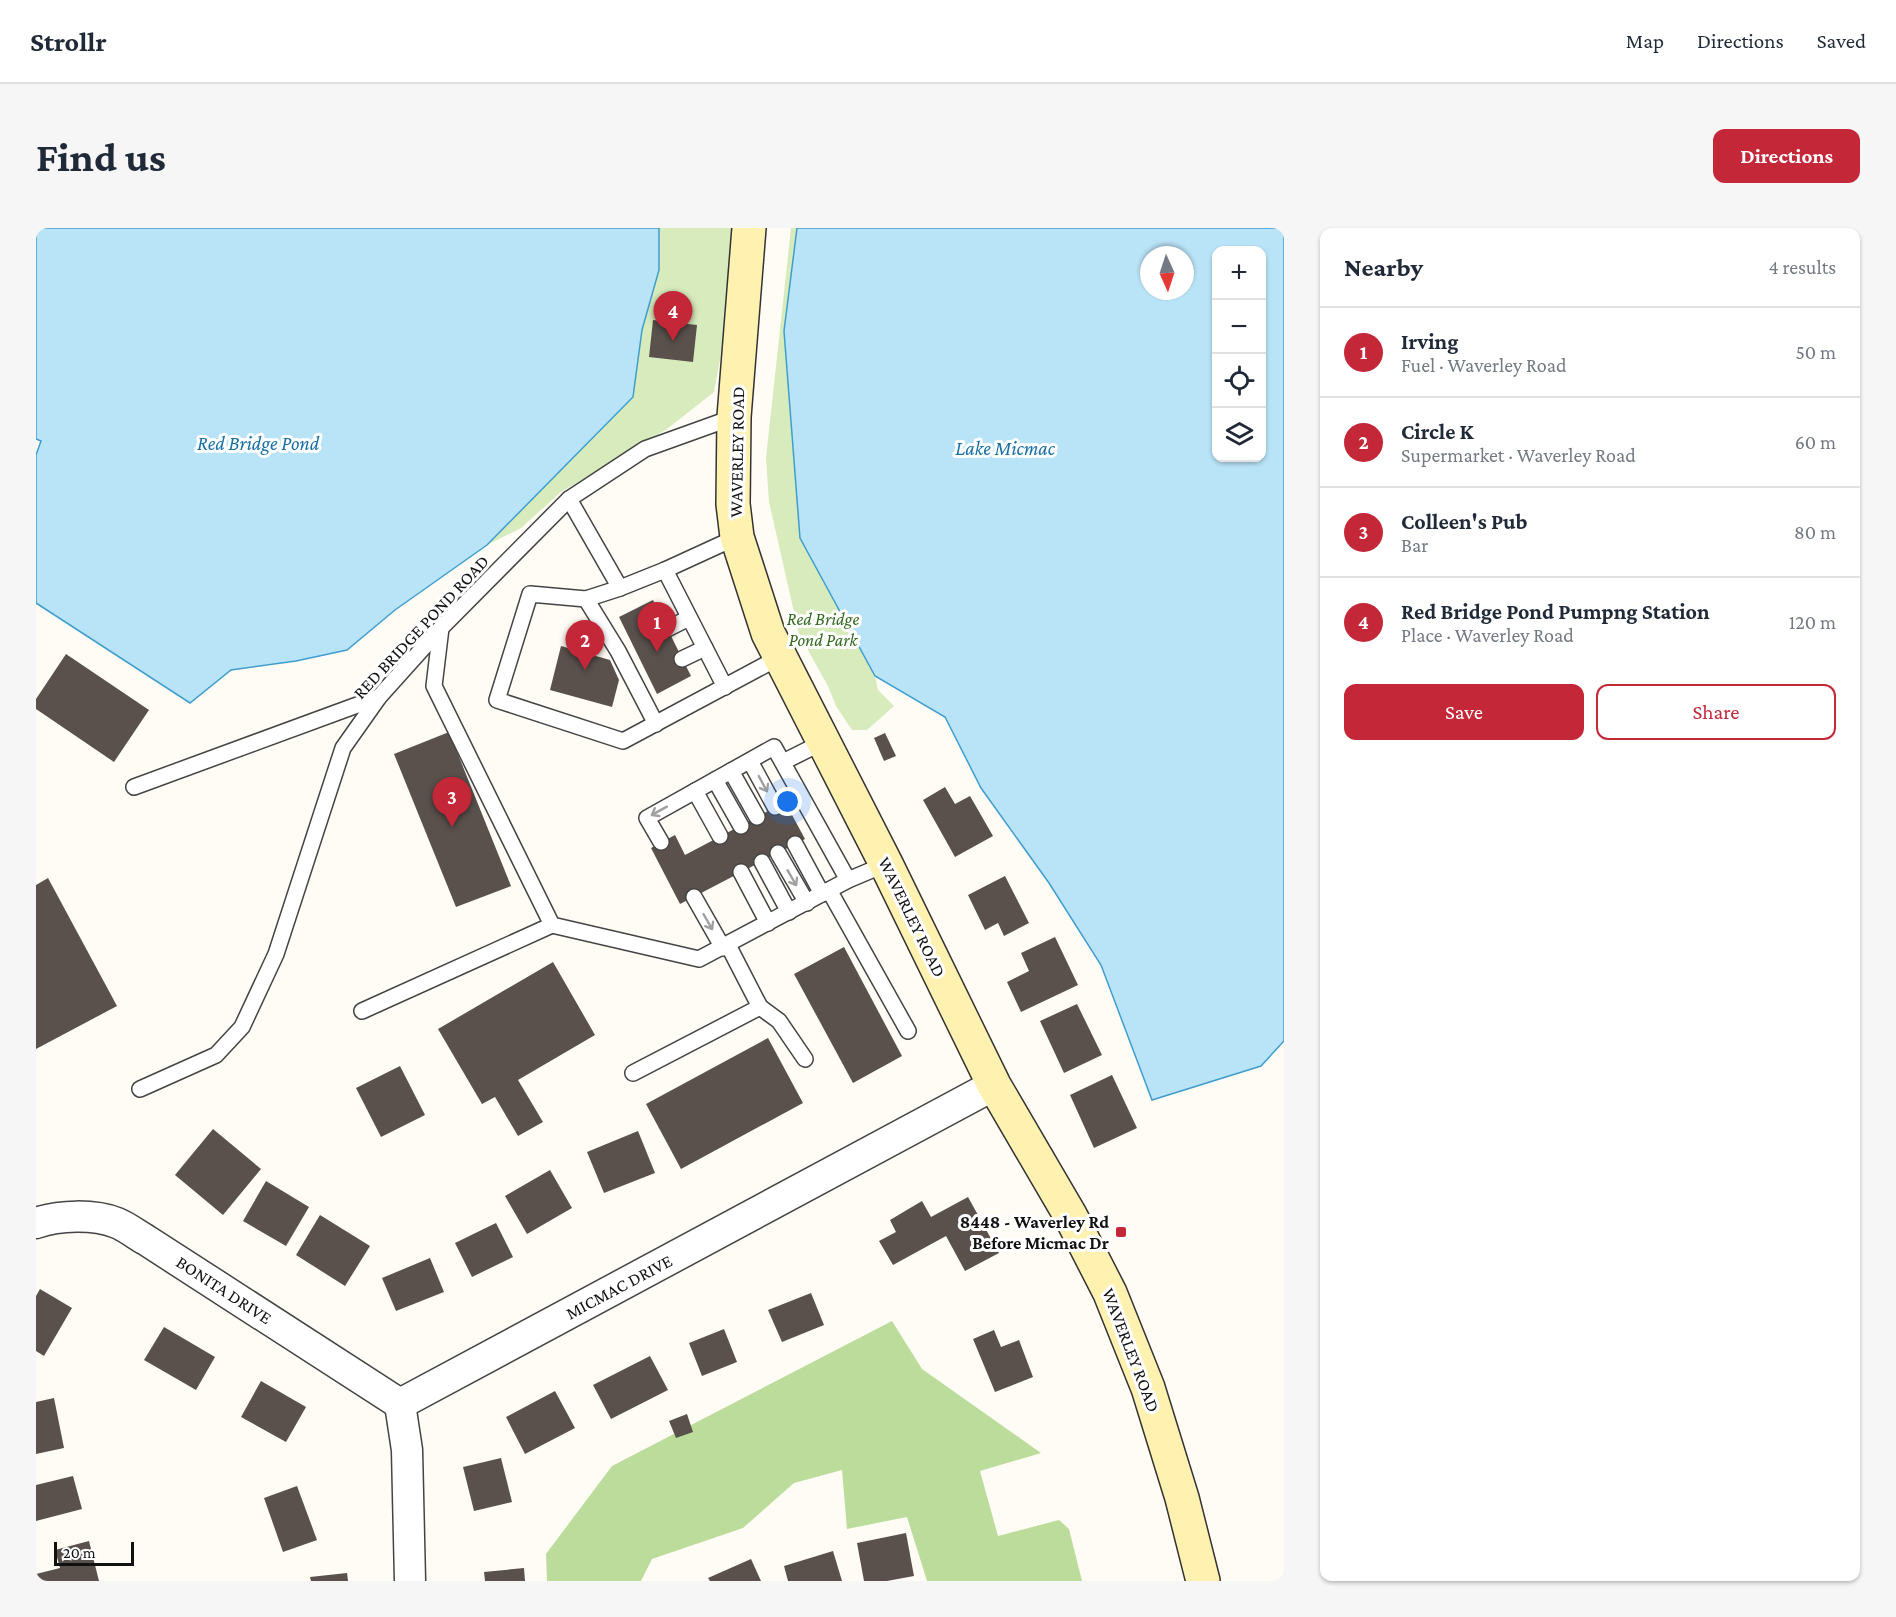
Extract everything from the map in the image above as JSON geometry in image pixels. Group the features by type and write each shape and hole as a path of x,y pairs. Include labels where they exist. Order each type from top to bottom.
{"main road":[{"name":"WAVERLEY ROAD","path":"749,228 734,417 733,504 737,537 768,633 886,864 994,1085 1070,1215 1110,1293 1151,1398 1182,1498 1203,1581"}],"street":[{"name":"MICMAC DRIVE","path":"399,1404 994,1085"},
{"name":"BONITA DRIVE","path":"36,1223 50,1218 80,1217 116,1223 146,1240 399,1404"},
{"path":"399,1404 407,1450 410,1581"}],"lane":[{"name":"RED BRIDGE POND ROAD","path":"140,1089 216,1055 242,1027 276,954 343,748 379,697 441,628 569,499 645,449 734,417"},
{"path":"569,499 620,588"},
{"path":"737,537 665,570 586,599 530,594 497,700 623,741 780,657"},
{"path":"665,570 725,687"},
{"path":"586,599 625,648 641,678 656,724"},
{"path":"667,629 689,618"},
{"path":"441,628 434,686 552,925"},
{"path":"682,659 705,648"},
{"path":"134,787 379,697"},
{"path":"783,762 823,742"},
{"path":"661,842 647,818 774,747 848,880"},
{"path":"750,760 775,807"},
{"path":"731,771 757,817"},
{"path":"715,780 741,826"},
{"path":"695,791 720,836"},
{"path":"795,844 908,1031"},
{"path":"778,853 807,903"},
{"path":"762,862 789,912"},
{"path":"362,1011 552,925 699,959 848,880 886,864"},
{"path":"741,872 768,923"},
{"path":"694,897 760,1007 779,1020 805,1059"},
{"path":"633,1073 760,1007"}],"green space":[{"path":"659,228 735,228 720,360 714,392 667,429 561,492 521,528 487,545 633,397 642,330 659,270"},
{"name":"Red Bridge Pond Park","path":"791,228 797,228 784,331 800,538 875,676 878,690 894,706 867,730 852,730 836,706 828,686 799,634 769,502 766,458"},
{"path":"892,1321 922,1369 1041,1453 980,1471 998,1536 1059,1520 1069,1529 1082,1581 927,1581 907,1517 847,1529 842,1470 794,1483 743,1528 652,1559 641,1581 547,1581 546,1554 612,1466"}],"water":[{"name":"Red Bridge Pond","path":"36,228 659,228 659,270 642,330 633,397 487,545 395,610 347,650 296,661 231,670 190,703 36,603 36,455 41,441 36,439"},
{"name":"Lake Micmac","path":"797,228 1284,228 1284,1041 1261,1066 1152,1100 1101,965 1049,883 981,788 945,717 875,676 800,538 784,331"}],"building":[{"path":"653,320 697,325 693,362 649,357"},
{"path":"653,600 691,676 657,694 619,617"},
{"path":"561,646 610,660 619,680 612,707 550,690"},
{"path":"66,654 149,710 114,762 36,709 36,699"},
{"path":"449,732 511,886 456,907 394,754"},
{"path":"885,733 896,756 884,761 874,738"},
{"path":"945,787 955,804 970,796 993,836 955,857 923,800"},
{"path":"785,802 805,839 680,904 651,848 675,835 685,855"},
{"path":"1005,876 1029,923 1004,936 998,923 985,930 968,895"},
{"path":"48,878 117,1006 36,1049 36,885"},
{"path":"1055,937 1078,985 1021,1012 1007,982 1029,971 1021,953"},
{"path":"844,947 902,1056 853,1083 794,974"},
{"path":"553,962 595,1035 518,1080 543,1122 518,1136 495,1097 482,1104 438,1029"},
{"path":"1077,1004 1102,1055 1064,1073 1040,1021"},
{"path":"768,1038 803,1103 681,1169 646,1104"},
{"path":"400,1066 425,1115 381,1137 356,1088"},
{"path":"1112,1075 1137,1128 1094,1148 1070,1095"},
{"path":"213,1129 261,1169 223,1215 175,1175"},
{"path":"638,1131 655,1173 604,1193 587,1152"},
{"path":"550,1170 572,1208 527,1234 505,1196"},
{"path":"266,1181 309,1207 286,1246 243,1221"},
{"path":"968,1197 999,1253 965,1271 946,1236 893,1265 879,1241 896,1232 890,1220 922,1201 931,1217"},
{"path":"320,1215 370,1246 345,1286 296,1255"},
{"path":"496,1223 513,1257 472,1277 455,1243"},
{"path":"430,1258 444,1292 396,1311 382,1278"},
{"path":"40,1289 72,1308 44,1356 36,1351 36,1296"},
{"path":"811,1293 824,1325 782,1342 768,1310"},
{"path":"164,1327 215,1357 196,1390 144,1360"},
{"path":"724,1329 737,1362 702,1376 689,1343"},
{"path":"994,1330 1001,1347 1019,1340 1033,1377 995,1392 973,1339"},
{"path":"650,1356 668,1390 611,1419 593,1385"},
{"path":"261,1381 306,1407 286,1442 241,1417"},
{"path":"555,1391 575,1428 525,1454 506,1417"},
{"path":"54,1398 64,1448 36,1454 36,1402"},
{"path":"687,1414 693,1432 676,1438 669,1421"},
{"path":"501,1458 512,1502 474,1511 463,1467"},
{"path":"73,1476 82,1509 36,1521 36,1485"},
{"path":"297,1486 317,1540 283,1552 264,1498"},
{"path":"906,1533 914,1576 887,1581 864,1581 857,1543"},
{"path":"89,1541 99,1581 36,1581 36,1574 60,1568 55,1550"},
{"path":"833,1551 842,1581 788,1581 784,1566"},
{"path":"751,1559 761,1581 710,1581 708,1578"},
{"path":"524,1568 525,1581 485,1581 484,1572"},
{"path":"347,1573 348,1581 311,1581 310,1577"}],"place":[{"name":"Red Bridge Pond Pumpng Station","path":"673,341"},
{"name":"Irving","path":"657,652"},
{"name":"Circle K","path":"585,670"},
{"name":"Colleen's Pub","path":"452,827"},
{"name":"8448 - Waverley Rd Before Micmac Dr","path":"1121,1232"}]}
